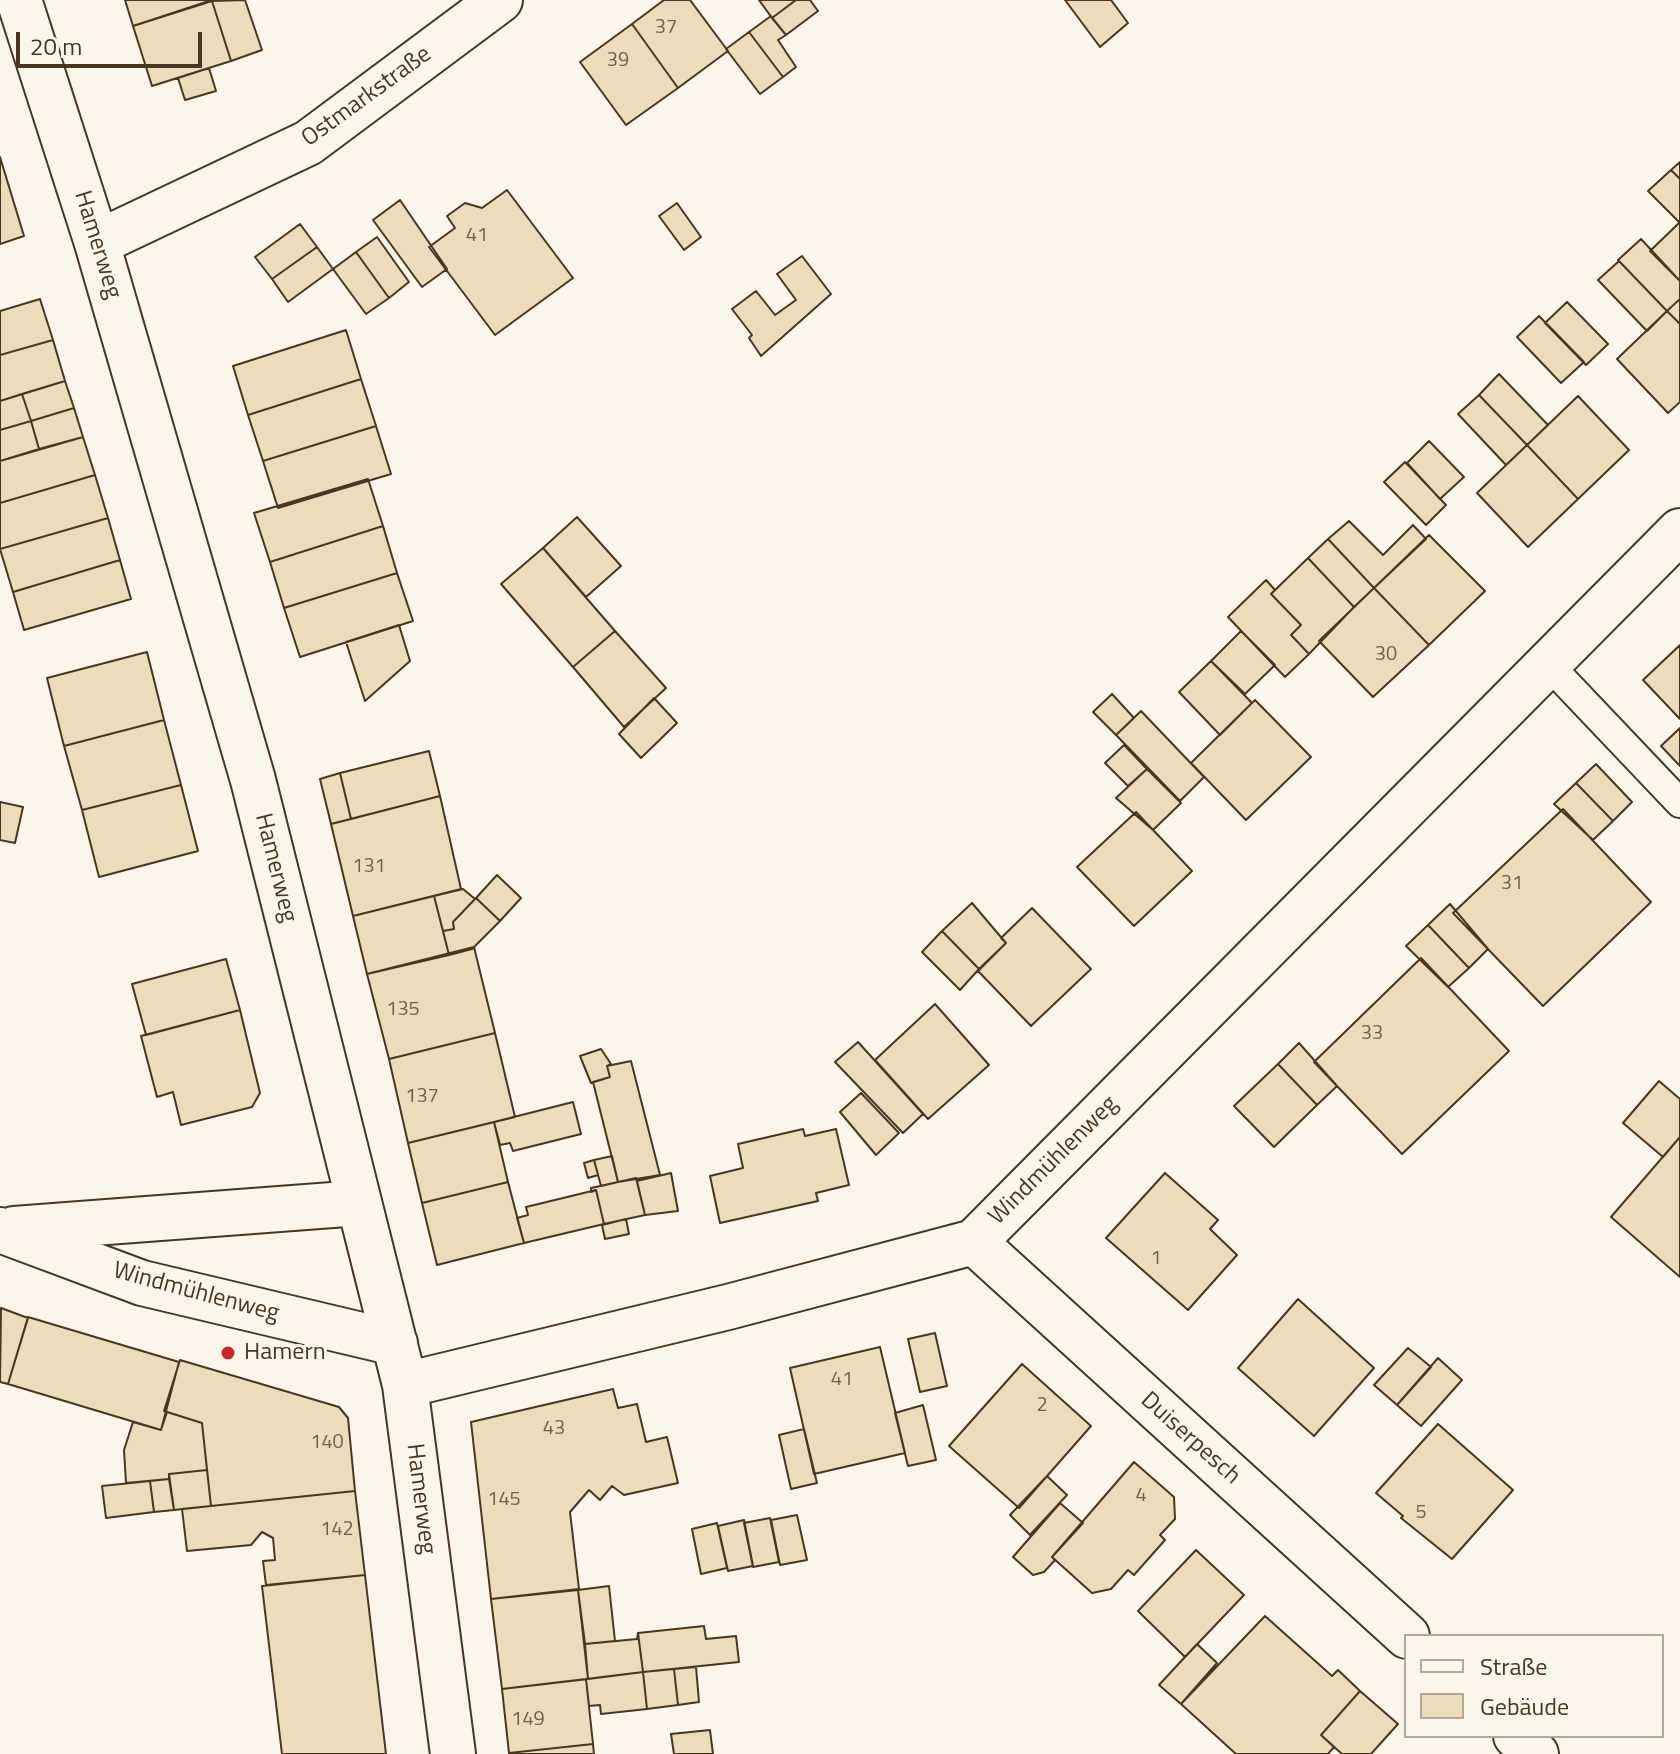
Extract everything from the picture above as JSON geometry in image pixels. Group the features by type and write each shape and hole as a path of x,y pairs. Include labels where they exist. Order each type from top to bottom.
{"street":[{"name":"Hamerweg","path":"19,0 97,243 253,780 395,1343 405,1385 453,1754"},
{"name":"Ostmarkstraße","path":"97,243 308,143 500,0"},
{"name":"Windmühlenweg","path":"405,1385 728,1307 974,1242 1680,531"},
{"name":"Windmühlenweg","path":"0,1230 359,1203"},
{"name":"Windmühlenweg","path":"0,1230 142,1283 395,1343"},
{"name":"Duiserpesch","path":"974,1242 1405,1634"},
{"path":"1518,1738 1536,1754"}],"lane":[{"path":"1547,663 1680,803"}],"building":[{"path":"125,0 212,0 133,26"},
{"path":"245,0 262,50 231,61 212,1"},
{"path":"664,0 690,0 728,51 678,88 632,24"},
{"path":"759,0 796,0 772,18"},
{"path":"796,0 810,0 818,11 786,35 772,18"},
{"path":"1065,0 1111,0 1128,23 1100,47"},
{"path":"212,1 231,61 152,86 133,26"},
{"path":"771,16 786,35 778,40 796,67 783,77 749,32"},
{"path":"632,24 678,88 626,125 580,62"},
{"path":"749,32 783,77 760,94 726,49"},
{"path":"209,68 216,91 185,100 178,78"},
{"path":"0,157 24,236 0,244"},
{"path":"1680,162 1680,179 1671,170"},
{"path":"1671,170 1680,179 1680,223 1648,191"},
{"path":"507,190 573,278 495,335 429,247 455,228 447,216 465,203 482,208"},
{"path":"400,200 447,269 422,287 373,220"},
{"path":"677,203 701,237 684,250 659,216"},
{"path":"1680,222 1680,281 1650,251"},
{"path":"300,224 317,247 272,279 255,257"},
{"path":"377,237 409,282 389,298 356,252"},
{"path":"1641,239 1680,281 1680,299 1667,311 1618,260"},
{"path":"317,247 333,269 288,302 272,279"},
{"path":"356,252 389,298 366,314 333,269"},
{"path":"802,256 831,294 761,356 749,338 752,335 732,309 756,291 775,315 796,300 777,274"},
{"path":"1619,261 1667,311 1647,331 1598,280"},
{"path":"40,299 53,340 0,355 0,311"},
{"path":"1680,299 1680,324 1667,311"},
{"path":"1567,302 1608,344 1586,365 1545,323"},
{"path":"1667,311 1680,324 1680,402 1668,413 1617,359"},
{"path":"1539,316 1584,362 1561,383 1517,337"},
{"path":"346,330 361,379 248,415 233,366"},
{"path":"53,340 65,381 0,401 0,355"},
{"path":"1499,374 1548,425 1527,445 1479,395"},
{"path":"361,379 376,426 263,461 248,415"},
{"path":"65,381 74,408 31,421 22,394"},
{"path":"22,394 31,421 0,430 0,401"},
{"path":"1479,395 1527,445 1506,465 1458,414"},
{"path":"1578,396 1629,450 1578,499 1527,445"},
{"path":"74,408 83,437 39,449 31,421"},
{"path":"31,421 39,449 0,461 0,430"},
{"path":"376,426 391,474 278,508 263,461"},
{"path":"83,437 95,475 0,503 0,461"},
{"path":"1429,441 1464,477 1440,499 1407,463"},
{"path":"1527,445 1578,499 1528,547 1477,493"},
{"path":"1405,462 1446,505 1426,525 1384,482"},
{"path":"95,475 108,518 0,549 0,503"},
{"path":"368,479 383,526 270,562 254,513"},
{"path":"577,517 621,566 586,597 543,548"},
{"path":"108,518 120,560 13,592 0,549"},
{"path":"1349,521 1383,555 1413,525 1426,539 1374,588 1328,539"},
{"path":"383,526 397,573 284,608 270,562"},
{"path":"1429,535 1485,591 1429,645 1374,588"},
{"path":"1328,539 1374,588 1354,607 1308,558"},
{"path":"543,548 615,631 573,667 501,584"},
{"path":"1308,558 1354,607 1309,654 1291,635 1301,625 1271,594"},
{"path":"120,560 131,599 24,630 13,592"},
{"path":"397,573 413,621 300,657 284,608"},
{"path":"1266,580 1275,590 1271,594 1301,625 1291,635 1309,654 1285,677 1228,617"},
{"path":"1374,588 1429,645 1373,697 1319,641"},
{"path":"399,625 410,661 365,701 346,642"},
{"path":"615,631 666,688 624,727 573,667"},
{"path":"1241,631 1275,665 1245,694 1211,661"},
{"path":"1680,645 1680,719 1643,680"},
{"path":"147,652 164,720 64,746 47,678"},
{"path":"1211,661 1252,703 1220,735 1179,692"},
{"path":"1112,694 1134,718 1116,735 1093,712"},
{"path":"654,698 677,723 641,758 619,734"},
{"path":"1255,700 1311,757 1246,820 1191,763"},
{"path":"1141,711 1204,777 1180,801 1116,735"},
{"path":"164,720 181,785 82,810 64,746"},
{"path":"1680,728 1680,766 1661,746"},
{"path":"1124,745 1147,769 1128,786 1105,763"},
{"path":"429,751 440,796 351,819 340,773"},
{"path":"1596,764 1632,802 1613,821 1576,783"},
{"path":"1147,769 1181,803 1153,830 1116,798"},
{"path":"340,773 351,819 331,824 320,779"},
{"path":"1576,783 1613,821 1593,840 1554,804"},
{"path":"181,785 198,851 99,877 82,810"},
{"path":"440,796 461,889 353,916 331,824"},
{"path":"0,802 23,807 15,843 0,840"},
{"path":"1563,809 1651,902 1543,1006 1453,913"},
{"path":"1136,812 1192,871 1134,926 1077,867"},
{"path":"497,875 521,898 500,921 476,898"},
{"path":"463,889 475,899 453,922 454,929 443,931 434,896"},
{"path":"434,896 449,955 367,974 353,916"},
{"path":"476,898 500,921 472,949 449,955 443,931 454,929 453,922"},
{"path":"972,903 1006,943 979,969 942,931"},
{"path":"1450,904 1488,949 1469,968 1428,925"},
{"path":"1032,908 1091,969 1031,1026 978,971 1006,943 1001,938"},
{"path":"1428,925 1469,968 1448,987 1406,946"},
{"path":"942,931 979,969 960,990 922,952"},
{"path":"474,947 495,1033 389,1059 367,974"},
{"path":"1421,958 1509,1051 1402,1154 1314,1062"},
{"path":"226,959 240,1010 146,1035 132,984"},
{"path":"935,1004 989,1065 928,1119 875,1060"},
{"path":"240,1010 260,1093 252,1107 181,1125 173,1092 157,1097 141,1036"},
{"path":"495,1033 515,1117 408,1143 389,1059"},
{"path":"858,1042 923,1114 903,1133 835,1062"},
{"path":"1299,1043 1337,1086 1317,1105 1278,1064"},
{"path":"601,1049 611,1064 607,1066 610,1077 591,1083 580,1056"},
{"path":"631,1061 660,1175 618,1182 593,1082 610,1077 607,1066"},
{"path":"1278,1064 1317,1105 1274,1147 1234,1106"},
{"path":"1659,1081 1680,1099 1680,1137 1663,1157 1623,1123"},
{"path":"861,1093 899,1133 876,1155 840,1112"},
{"path":"573,1102 581,1134 513,1151 510,1143 500,1145 494,1122"},
{"path":"494,1122 508,1182 422,1203 408,1143"},
{"path":"803,1129 805,1136 836,1129 849,1185 816,1193 818,1201 720,1223 710,1176 743,1168 738,1144"},
{"path":"1680,1137 1680,1277 1611,1217"},
{"path":"612,1156 618,1182 601,1186 594,1160"},
{"path":"594,1160 598,1175 588,1178 584,1163"},
{"path":"671,1173 678,1211 645,1215 637,1181"},
{"path":"1165,1173 1218,1220 1210,1229 1237,1255 1188,1310 1106,1238"},
{"path":"636,1178 645,1215 604,1224 596,1190 591,1192 591,1188"},
{"path":"508,1182 524,1243 437,1265 422,1203"},
{"path":"596,1190 604,1224 524,1243 517,1218 528,1215 526,1207"},
{"path":"626,1219 629,1234 605,1239 602,1225"},
{"path":"1298,1299 1374,1368 1314,1436 1238,1368"},
{"path":"1,1308 28,1318 8,1384 0,1382"},
{"path":"28,1317 179,1362 161,1430 8,1384"},
{"path":"935,1333 947,1386 920,1392 908,1339"},
{"path":"880,1347 905,1453 814,1474 790,1368"},
{"path":"1408,1348 1431,1367 1397,1405 1374,1385"},
{"path":"1438,1358 1462,1380 1421,1426 1397,1405"},
{"path":"180,1360 339,1407 348,1418 355,1491 211,1506 202,1423 164,1411"},
{"path":"1022,1364 1091,1426 1019,1508 949,1446"},
{"path":"613,1389 618,1408 637,1404 646,1442 667,1437 678,1483 624,1495 612,1486 600,1500 589,1490 570,1512 579,1589 491,1599 471,1422"},
{"path":"923,1405 936,1460 908,1466 895,1413"},
{"path":"167,1412 202,1423 207,1470 169,1474 169,1479 126,1483 124,1450 133,1422 161,1430"},
{"path":"1438,1424 1513,1490 1452,1559 1401,1518 1403,1516 1376,1493"},
{"path":"804,1429 817,1483 791,1489 779,1435"},
{"path":"1134,1462 1174,1497 1175,1519 1160,1535 1165,1540 1134,1575 1128,1570 1111,1589 1092,1593 1052,1557"},
{"path":"207,1470 211,1506 174,1510 169,1474"},
{"path":"1047,1476 1067,1495 1030,1535 1010,1515"},
{"path":"169,1479 174,1510 154,1512 150,1481"},
{"path":"150,1481 154,1512 106,1518 102,1486"},
{"path":"355,1491 365,1575 266,1585 263,1561 275,1560 273,1538 262,1532 251,1545 187,1551 182,1509"},
{"path":"1060,1503 1083,1523 1052,1557 1055,1560 1044,1572 1033,1575 1013,1557"},
{"path":"797,1515 807,1560 780,1565 771,1520"},
{"path":"770,1518 779,1562 753,1567 744,1523"},
{"path":"744,1520 753,1566 728,1571 718,1526"},
{"path":"717,1523 727,1568 701,1574 692,1529"},
{"path":"1196,1550 1244,1595 1185,1657 1138,1611"},
{"path":"365,1575 386,1754 282,1754 262,1586"},
{"path":"609,1586 615,1641 585,1644 578,1590"},
{"path":"578,1590 588,1679 502,1689 491,1599"},
{"path":"1265,1616 1332,1676 1338,1670 1360,1691 1321,1735 1334,1747 1328,1754 1236,1754 1181,1704"},
{"path":"704,1626 706,1639 736,1636 739,1662 643,1672 638,1633"},
{"path":"638,1633 643,1672 588,1679 585,1644 637,1639"},
{"path":"1197,1644 1217,1663 1181,1704 1159,1685"},
{"path":"696,1667 699,1702 678,1705 674,1669"},
{"path":"674,1669 678,1705 647,1709 643,1672"},
{"path":"643,1672 647,1709 601,1714 600,1705 589,1706 586,1679"},
{"path":"586,1679 593,1744 509,1753 502,1689"},
{"path":"1360,1691 1398,1724 1371,1754 1342,1754 1321,1735"},
{"path":"710,1730 713,1754 674,1754 671,1734"},
{"path":"593,1744 594,1754 509,1754 509,1753"}],"place":[{"name":"Hamern","path":"228,1353"}]}
